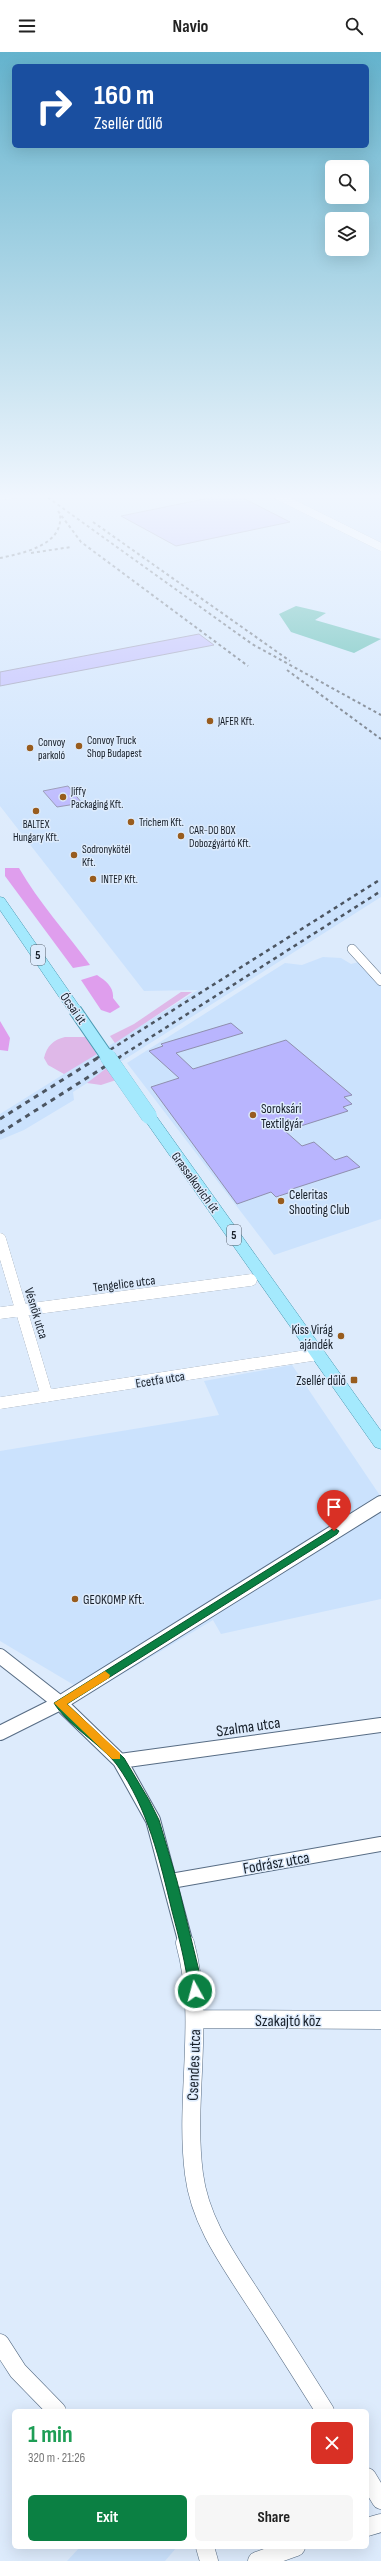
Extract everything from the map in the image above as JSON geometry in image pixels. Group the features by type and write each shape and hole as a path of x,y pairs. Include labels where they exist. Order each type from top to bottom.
{"main road":[{"name":"Ócsai út","path":"0,901 148,1116"},
{"name":"Grassalkovich út","path":"148,1116 381,1443"}],"street":[{"path":"352,949 381,981"},
{"name":"Vésnök utca","path":"0,1239 47,1396"},
{"name":"Tengelice utca","path":"0,1313 251,1280"},
{"name":"Ecetfa utca","path":"0,1403 319,1354"},
{"path":"0,1733 60,1703 381,1503"},
{"name":"Csendes utca","path":"0,1656 60,1703 120,1761 153,1820 171,1881 193,1971 195,2019 192,2084 193,2145 194,2174 199,2200 218,2242 324,2409"},
{"name":"Szalma utca","path":"120,1761 381,1725"},
{"name":"Fodrász utca","path":"171,1881 381,1844"},
{"name":"Szakajtó köz","path":"195,2019 381,2020"},
{"path":"0,2343 18,2371 55,2409"},
{"path":"369,2481 381,2500"},
{"path":"369,2526 381,2523"},
{"path":"206,2549 209,2561"},
{"path":"257,2561 290,2549"}],"shaded area":[{"path":"0,611 381,611 381,897 73,1092 74,1100 24,1130 0,1140 0,1114 198,990 144,991 0,806"},
{"path":"285,611 318,611 326,613 315,620 381,639 354,653 291,632 279,614"},
{"path":"5,868 19,868 44,905 90,965 73,968 5,876"},
{"path":"323,957 341,958 351,964 359,962 381,985 381,1219 274,1255 127,1063 285,963 302,965"},
{"path":"97,975 111,987 113,998 120,1007 110,1013 101,1010 81,980"},
{"path":"181,992 192,992 115,1043 110,1036 134,1024"},
{"path":"0,1021 10,1038 8,1051 0,1050"},
{"path":"65,1037 86,1037 97,1054 64,1074 48,1065 44,1058 51,1044"},
{"path":"108,1067 116,1080 101,1085 87,1083"},
{"path":"292,1365 381,1497 381,1599 221,1634 213,1620 89,1694 0,1641 0,1451 219,1415 204,1381"},
{"path":"78,2549 175,2549 165,2561 67,2561"}],"building":[{"path":"199,634 214,645 0,686 0,672"},
{"name":"Jiffy Packaging Kft.","path":"68,786 82,803 57,807 43,791"},
{"name":"Soroksári Textilgyár","path":"231,1023 243,1033 176,1053 193,1069 286,1040 352,1095 344,1097 352,1104 343,1107 348,1111 285,1131 302,1146 314,1142 335,1160 347,1156 360,1167 289,1190 291,1192 276,1197 271,1192 237,1204 151,1087 179,1078 149,1051 163,1046 161,1044"}],"railway":[{"path":"174,611 248,666"},
{"path":"206,611 252,644 381,715"},
{"path":"219,611 290,661"},
{"path":"287,670 381,739"},
{"path":"97,1058 381,879"},
{"path":"118,1058 381,891"},
{"path":"0,1119 99,1057"},
{"path":"0,1133 120,1057"}],"slow traffic":[{"path":"105,1675 60,1703 116,1756"}],"place":[{"name":"JAFER Kft.","path":"210,721"},
{"name":"Convoy Truck Shop Budapest","path":"79,746"},
{"name":"Convoy parkoló","path":"30,748"},
{"name":"Jiffy Packaging Kft.","path":"63,797"},
{"name":"BALTEX Hungary Kft.","path":"36,811"},
{"name":"Trichem Kft.","path":"131,822"},
{"name":"CAR-DO BOX Dobozgyártó Kft.","path":"181,836"},
{"name":"Sodronykötél Kft.","path":"74,855"},
{"name":"INTEP Kft.","path":"93,879"},
{"name":"Soroksári Textilgyár","path":"253,1115"},
{"name":"Celeritas Shooting Club","path":"281,1201"},
{"name":"Kiss Virág ajándék","path":"341,1336"},
{"name":"Zsellér dűlő","path":"354,1380"},
{"name":"GEOKOMP Kft.","path":"75,1599"}],"route":[{"path":"195,1991 193,1971 171,1881 153,1820 144,1800 120,1761 107,1746 60,1703 334,1531"}]}
